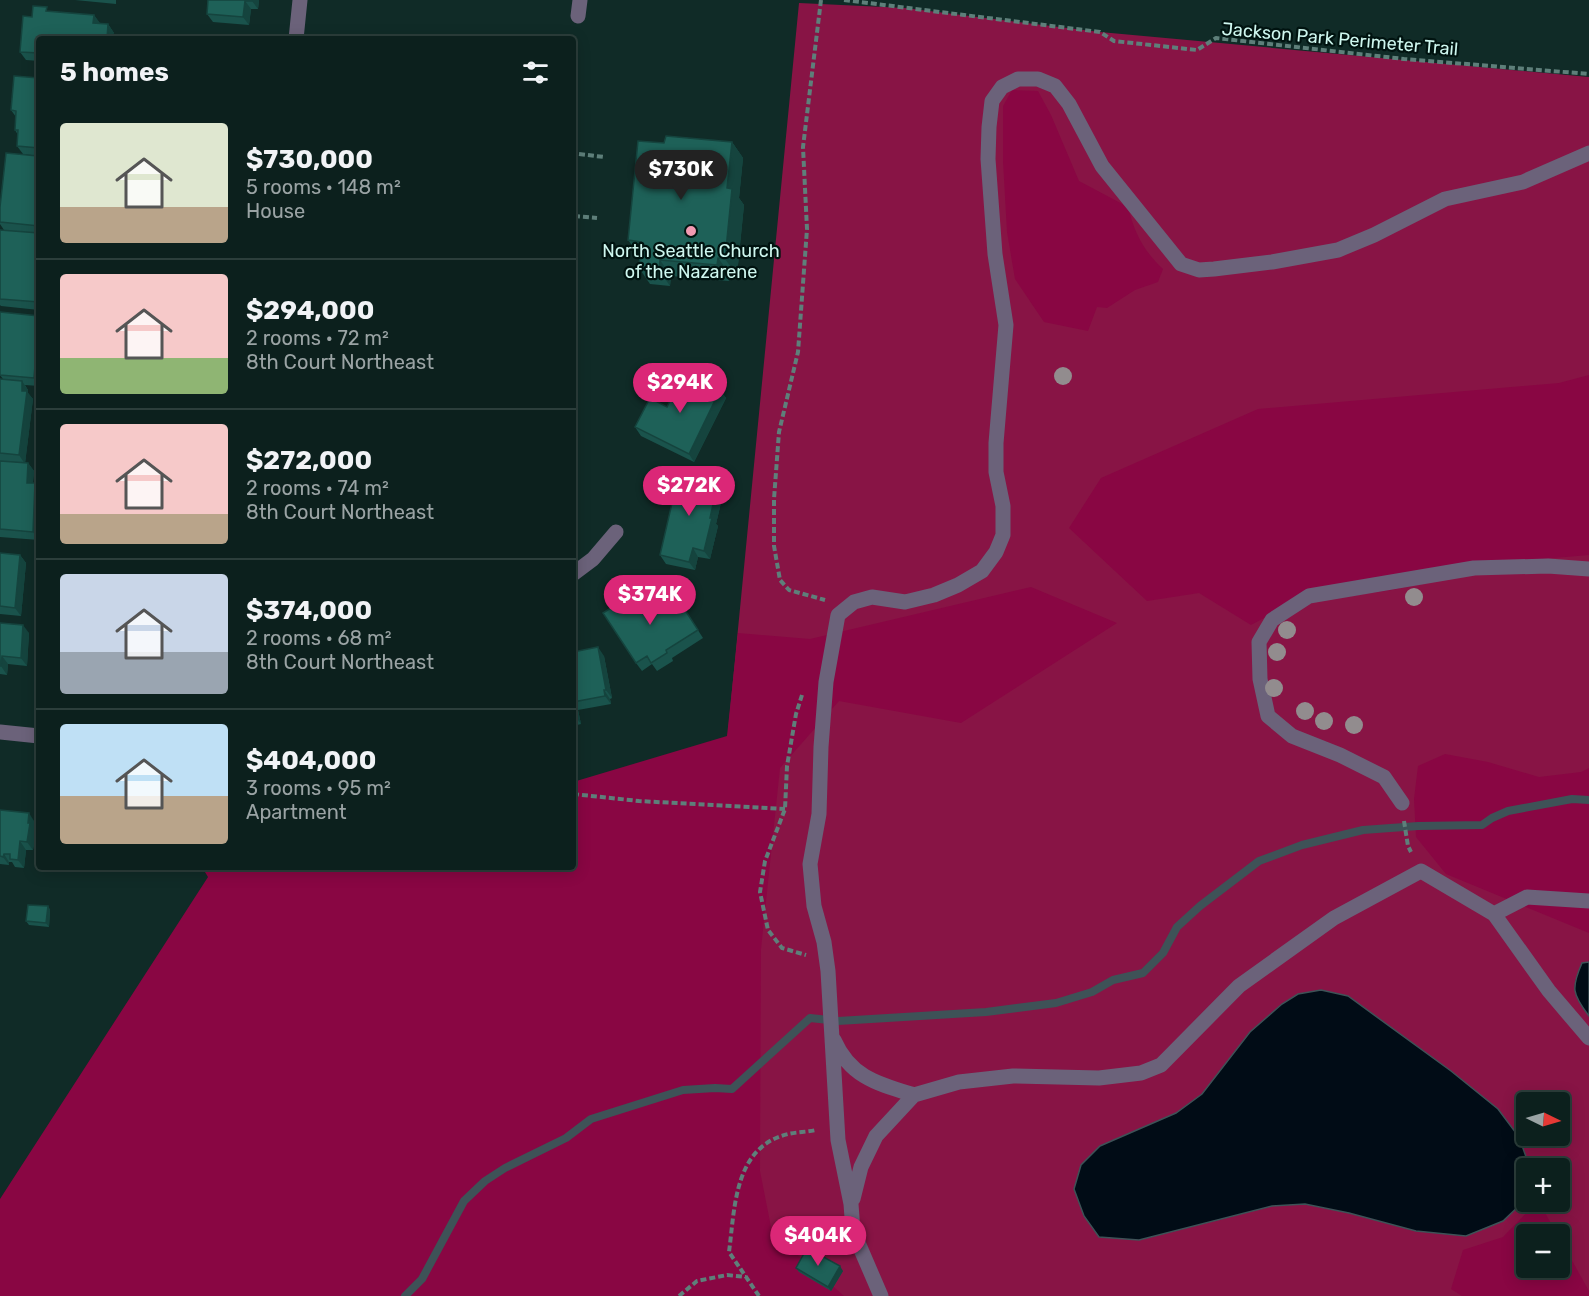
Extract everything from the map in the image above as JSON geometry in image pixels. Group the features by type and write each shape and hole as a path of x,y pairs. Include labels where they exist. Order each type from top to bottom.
{"street":[{"path":"297,36 300,0"},
{"path":"578,16 580,0"},
{"path":"881,1296 853,1231 851,1204 838,1140 828,971 824,942 814,906 810,864 819,814 826,682 838,615 854,602 872,597 906,602 934,595 958,585 982,571 996,552 1003,535 1003,506 996,472 996,443 1006,325 995,254 988,159 992,101 1002,87 1018,79 1038,79 1055,86 1069,104 1102,166 1181,264 1199,270 1272,262 1338,249 1374,235 1445,199 1523,182 1589,153"},
{"path":"576,572 593,559 616,532"},
{"path":"1402,803 1384,777 1340,754 1292,736 1268,716 1260,679 1259,642 1272,620 1309,596 1474,568 1548,566 1589,569"},
{"path":"0,732 36,736"},
{"path":"851,1204 861,1167 876,1136 914,1095 959,1082 1013,1076 1099,1078 1141,1073 1161,1065 1239,986 1334,918 1421,871 1494,914 1549,991 1589,1038"},
{"path":"1494,914 1527,897 1589,901"},
{"path":"831,1035 841,1055 857,1072 879,1084 914,1095"}],"path":[{"path":"821,0 803,147 807,229 798,352 779,432 774,499 774,546 780,580 789,590 827,601 824,608"},
{"name":"Jackson Park Perimeter Trail","path":"844,0 1100,32 1114,41 1197,50 1216,38 1404,59 1589,74"},
{"path":"579,154 604,157"},
{"path":"576,216 597,218"},
{"path":"782,948 768,930 760,892 765,861 785,809 787,766 796,714 803,692"},
{"path":"576,794 639,801 785,809"},
{"path":"759,1296 729,1252 736,1195 744,1171 756,1150 786,1135 826,1129"},
{"path":"679,1296 697,1281 728,1275 746,1277"}],"shaded area":[{"path":"799,3 905,8 1100,32 1589,77 1589,1296 673,1296"},
{"path":"1012,90 1038,91 1051,115 1079,181 1128,207 1141,241 1163,269 1158,282 1135,290 1107,308 1097,307 1088,331 1044,322 1015,279 1007,232 1003,161 1003,106"},
{"path":"1589,375 1589,555 1542,559 1392,590 1288,605 1251,625 1199,593 1147,601 1069,528 1101,478 1258,409 1559,383"},
{"path":"1031,587 1117,623 961,723 839,701 780,768 761,949 760,1171 772,1232 844,1296 0,1296 0,1199 208,877 204,870 576,870 576,781 727,736 738,633 810,639"},
{"path":"1445,754 1488,762 1539,777 1581,772 1589,768 1589,933 1446,874 1416,837 1414,799 1418,766"},
{"path":"1589,962 1589,1016 1576,996 1575,985 1582,963"},
{"path":"1321,990 1348,996 1451,1071 1498,1109 1516,1133 1516,1146 1522,1146 1526,1158 1516,1158 1516,1209 1503,1221 1466,1236 1416,1231 1305,1204 1272,1206 1139,1240 1099,1237 1084,1216 1074,1189 1081,1165 1100,1146 1176,1113 1202,1094 1250,1032 1282,1004 1298,994"},
{"path":"1527,1212 1545,1212 1551,1224 1516,1224 1516,1278 1570,1278 1570,1257 1589,1291 1589,1296 1462,1296 1451,1289 1463,1250 1503,1237"}],"building":[{"path":"208,0 252,1 245,1 243,17 207,14"},
{"path":"33,6 47,7 46,11 94,15 93,23 108,24 107,36 36,36 36,53 20,52 23,16 32,17"},
{"path":"14,76 36,78 36,148 17,146 16,111 11,110"},
{"name":"North Seattle Church of the Nazarene","path":"666,136 732,142 727,188 732,189 725,259 718,258 717,265 660,260 659,270 639,268 641,242 628,240 638,141 664,143"},
{"path":"6,153 36,156 36,226 0,222"},
{"path":"0,230 36,233 36,302 0,299"},
{"path":"0,312 36,316 34,378 0,375"},
{"path":"684,372 720,390 689,454 635,427 650,398 667,407"},
{"path":"0,379 22,381 22,391 27,391 19,455 0,453"},
{"path":"0,461 28,463 27,483 35,483 33,532 0,529"},
{"path":"679,473 718,482 704,551 693,548 689,562 660,555"},
{"path":"0,553 20,555 15,608 0,606"},
{"path":"634,593 645,610 674,593 698,630 666,650 667,653 651,663 647,656 636,663 603,613"},
{"path":"0,623 23,625 21,658 2,656 1,666 0,666"},
{"path":"598,647 606,690 604,690 605,696 576,701 576,651"},
{"path":"0,810 29,813 27,842 20,841 18,860 10,859 10,854 0,856"},
{"path":"28,905 48,906 46,923 26,921"},
{"path":"807,1248 840,1266 828,1287 796,1268"}],"waterway":[{"path":"405,1296 422,1279 464,1201 485,1181 505,1168 566,1138 591,1119 683,1090 732,1089 810,1018 838,1021 986,1012 1056,1003 1092,992 1113,980 1143,973 1163,953 1177,927 1200,906 1259,861 1302,845 1363,830 1482,825 1508,811 1572,799 1589,800"}],"place":[{"name":"North Seattle Church of the Nazarene","path":"691,231"}]}
